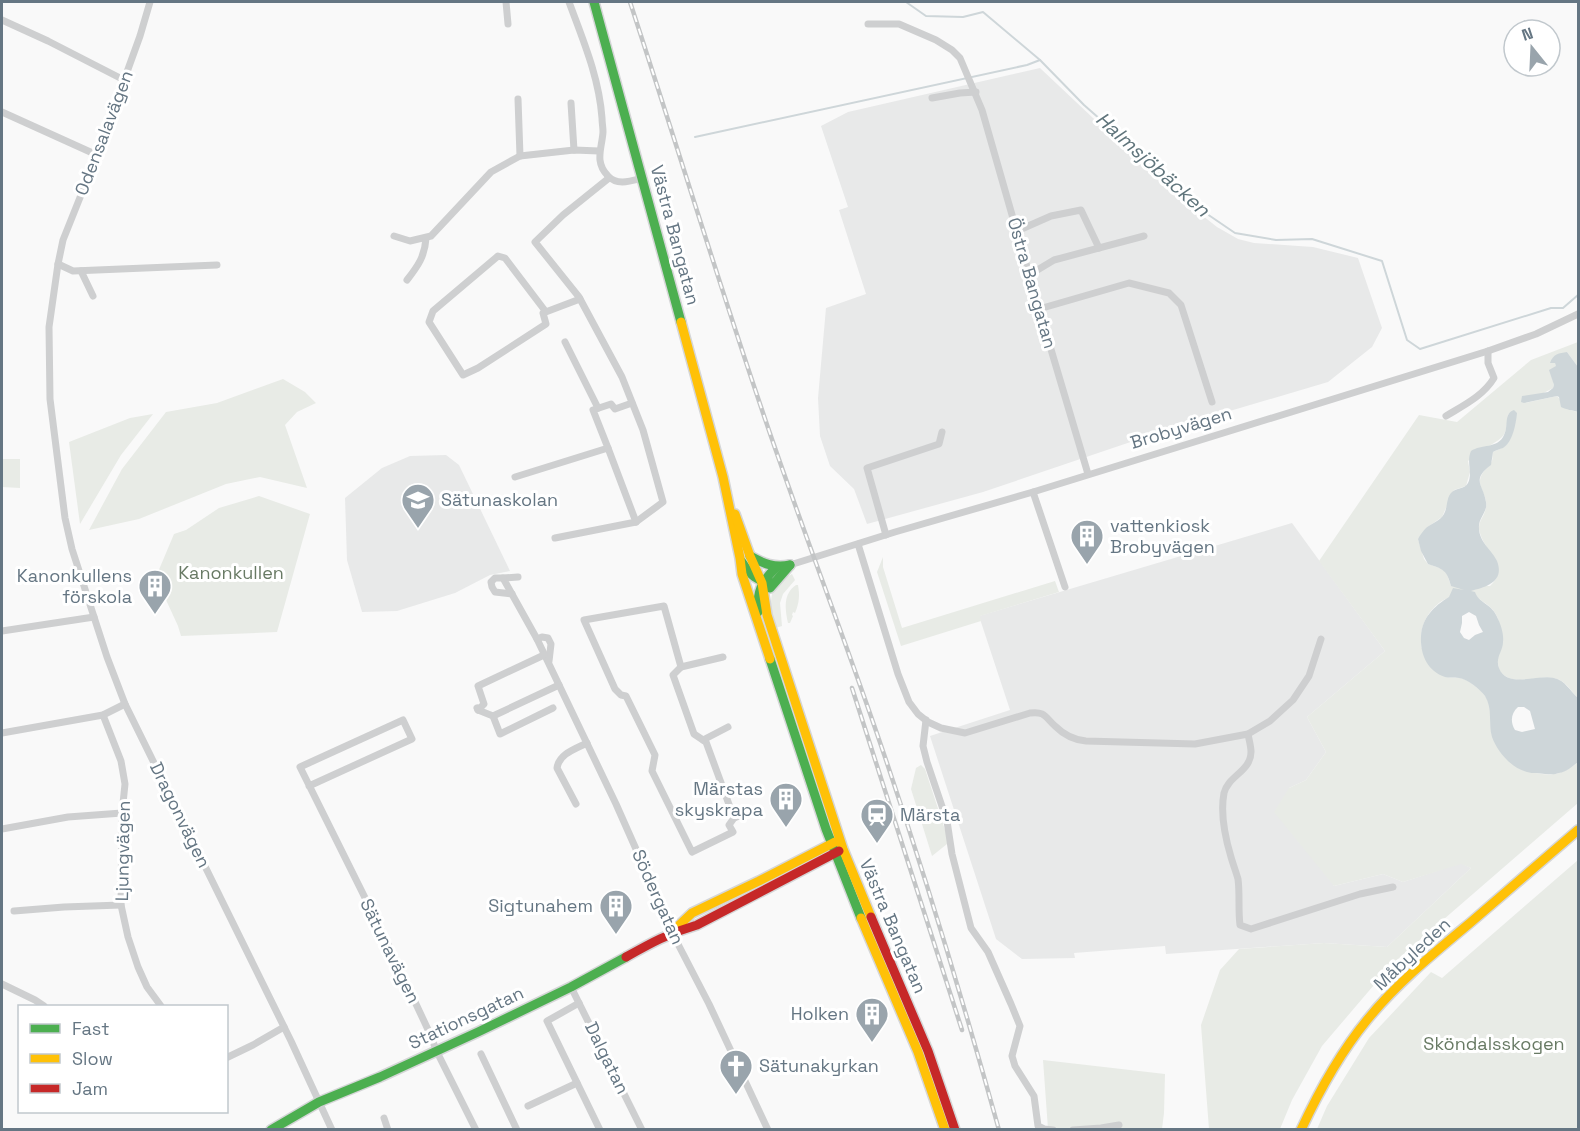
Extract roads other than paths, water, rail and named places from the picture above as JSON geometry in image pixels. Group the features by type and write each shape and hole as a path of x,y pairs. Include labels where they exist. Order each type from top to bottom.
{"street":[{"name":"Odensalavägen","path":"65,518 50,399 49,366 49,325 58,264 66,232 97,155 150,2"},
{"path":"506,2 508,24"},
{"path":"569,2 596,78 603,133 599,151 601,166 609,177 618,183 643,178"},
{"name":"Västra Bangatan","path":"594,2 723,477 740,558 741,574 784,704 869,939 918,1052 945,1130"},
{"path":"2,20 124,80"},
{"name":"Östra Bangatan","path":"868,24 899,24 936,40 960,58 982,110 1088,474"},
{"path":"932,98 976,92"},
{"path":"518,99 520,156"},
{"path":"571,103 574,150"},
{"path":"2,112 97,155"},
{"path":"394,236 410,241 431,236 491,172 520,156 574,150 599,151"},
{"path":"555,538 636,522 663,502 644,430 622,377 580,299 535,242 563,215 609,177"},
{"path":"1017,231 1051,216 1081,210 1099,248"},
{"path":"1029,275 1054,260 1144,237"},
{"path":"407,280 420,264 426,238"},
{"path":"546,312 505,258 498,256 433,311 429,322 463,375 478,368 546,324 543,313 546,312 580,299"},
{"path":"58,264 73,271 217,265"},
{"path":"81,271 93,296"},
{"path":"1039,309 1129,283 1168,293 1181,305 1212,402"},
{"name":"Brobyvägen","path":"776,568 1033,492 1488,351 1536,334 1578,314"},
{"path":"565,342 598,408"},
{"path":"1446,416 1473,400 1489,386 1494,378 1488,363 1488,351"},
{"path":"632,403 615,409 611,404 593,410 636,522"},
{"path":"886,535 867,468 939,444 942,432"},
{"path":"515,477 608,448"},
{"name":"Västra Bangatan","path":"723,477 750,556 762,583 758,594 759,624"},
{"path":"1033,492 1065,587"},
{"name":"Dragonvägen","path":"65,518 72,549 125,704 284,1027 332,1130"},
{"path":"858,544 898,674 909,702 926,720 941,728 965,733 1038,712 1054,726 1077,740 1195,744 1248,734 1270,721 1293,700 1309,676 1321,639"},
{"path":"750,556 776,568"},
{"name":"Västra Bangatan","path":"740,558 747,570 762,583"},
{"name":"Brobyvägen","path":"764,597 772,583 790,565"},
{"path":"764,597 762,583 767,575 776,568"},
{"path":"503,578 518,577"},
{"name":"Södergatan","path":"512,594 495,592 491,582 495,578 503,578 512,594 537,639 768,1130"},
{"path":"762,583 772,583"},
{"name":"Västra Bangatan","path":"764,597 767,615 837,846 928,1051 955,1130"},
{"path":"681,667 664,606 584,620 615,689 621,695 626,696 655,755 652,771 692,852 733,832 729,825 734,818 757,809"},
{"path":"2,631 94,617"},
{"name":"Södergatan","path":"537,639 548,638 551,644 548,664"},
{"path":"544,655 478,686 484,704 477,708 493,716 500,734 553,708"},
{"path":"723,657 681,667 673,675 694,734 706,742 734,818"},
{"path":"493,716 559,685"},
{"path":"2,733 103,715 125,704"},
{"name":"Ljungvägen","path":"103,715 121,761 124,784 121,905 138,967 147,987 160,1005"},
{"name":"Sätunavägen","path":"309,786 412,739 403,720 300,767 309,786 386,940 436,1050 476,1130"},
{"path":"926,720 923,746 947,821 952,854 971,928 988,952 1020,1026 1012,1056 1015,1066 1034,1096 1038,1126 1053,1130"},
{"path":"703,740 728,726"},
{"path":"1248,734 1251,754 1248,764 1230,782 1224,792 1223,811 1224,832 1237,877 1240,925 1251,929 1360,894 1393,887"},
{"path":"576,804 557,768 561,758 587,743"},
{"path":"2,829 68,818 122,813"},
{"name":"Måbyleden","path":"1301,1130 1333,1069 1356,1035 1383,1002 1429,958 1578,830"},
{"name":"Stationsgatan","path":"271,1130 319,1102 380,1077 571,987 657,939 697,925 837,846"},
{"path":"14,911 121,905"},
{"path":"2,984 42,1005"},
{"name":"Dalgatan","path":"571,987 642,1130"},
{"path":"579,1003 547,1021 600,1130"},
{"path":"228,1057 284,1027"},
{"path":"481,1054 517,1130"},
{"path":"528,1106 578,1083"},
{"path":"384,1118 388,1130"},
{"path":"1073,1130 1119,1125"}],"waterway":[{"path":"906,2 926,16 963,17 983,12 1040,60"},
{"name":"Halmsjöbäcken","path":"695,137 1027,65 1040,60 1084,105 1188,201 1235,233 1276,240 1312,239 1382,261 1407,340 1420,349 1551,308 1563,308 1578,295"}],"railway":[{"path":"630,2 760,404 908,825 999,1130"},
{"path":"852,688 962,1030"}],"place":[{"name":"Sätunaskolan","path":"418,529"},
{"name":"vattenkiosk Brobyvägen","path":"1087,565"},
{"name":"Kanonkullens förskola","path":"155,615"},
{"name":"Märstas skyskrapa","path":"786,828"},
{"name":"Märsta","path":"877,844"},
{"name":"Sigtunahem","path":"616,935"},
{"name":"Holken","path":"872,1043"},
{"name":"Sätunakyrkan","path":"736,1095"}],"park label":[{"name":"Kanonkullen","path":"231,573"},
{"name":"Sköndalsskogen","path":"1494,1044"}]}
